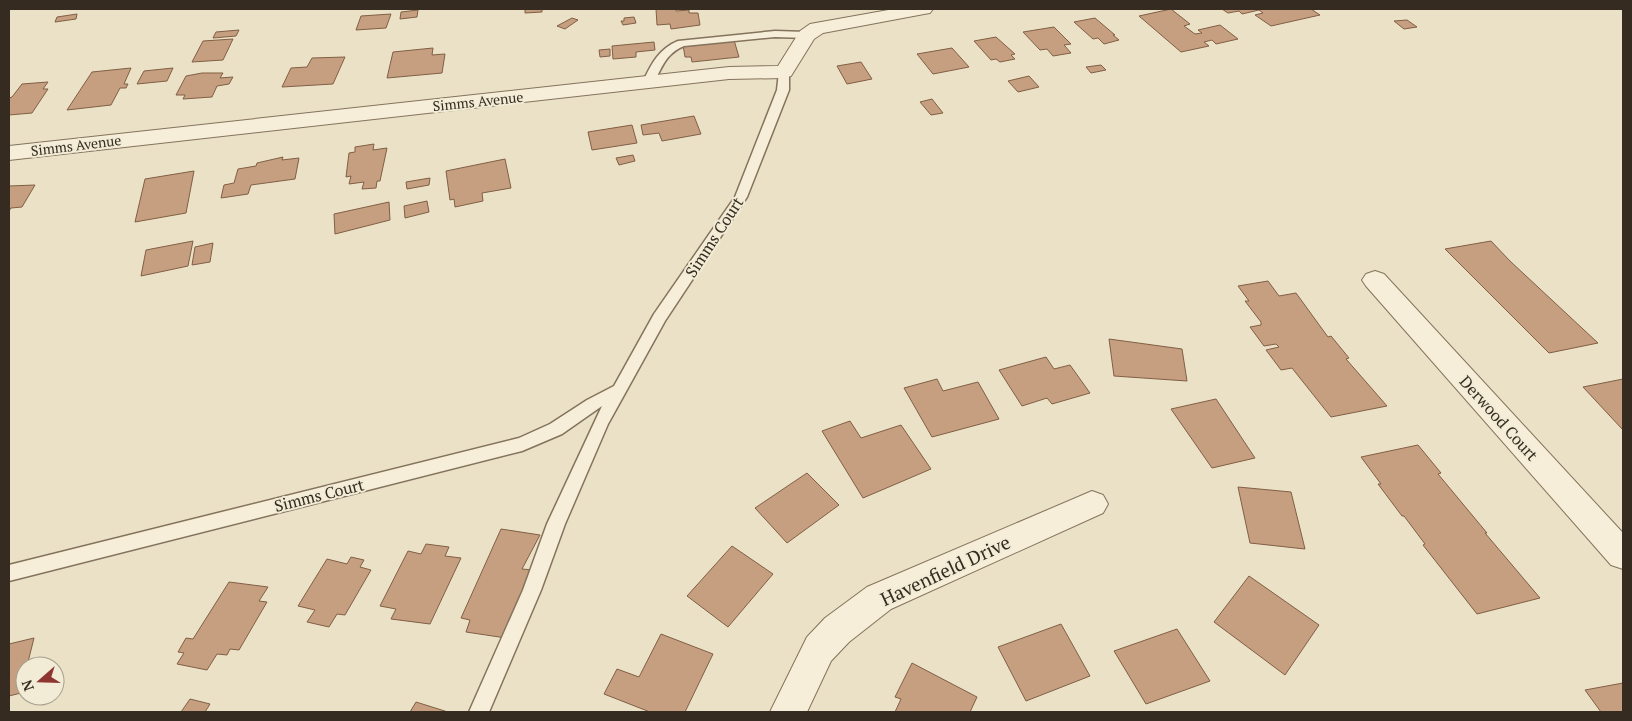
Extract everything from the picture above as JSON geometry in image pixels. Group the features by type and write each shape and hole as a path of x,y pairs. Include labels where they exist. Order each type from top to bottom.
{"street":[{"path":"784,72 808,35 817,28 924,9"},
{"name":"Simms Avenue","path":"9,154 729,73 784,72"},
{"name":"Derwood Court","path":"1375,280 1623,556"},
{"name":"Havenfield Drive","path":"788,712 819,649 837,630 879,598 1092,504"}],"lane":[{"path":"649,82 658,59 670,47 682,43 775,34 808,35"},
{"name":"Simms Court","path":"480,712 532,590 556,524 601,424 659,318 741,197 755,167 778,105 783,90 784,72"},
{"name":"Simms Court","path":"9,573 522,444 556,428 592,404 619,390"}],"building":[{"path":"525,9 542,9 542,12 525,13"},
{"path":"656,9 689,10 689,13 698,13 700,25 671,29 670,24 657,25"},
{"path":"1171,9 1190,24 1184,26 1195,34 1202,33 1198,30 1220,25 1238,39 1216,44 1212,40 1204,42 1209,46 1181,52 1139,16"},
{"path":"1222,9 1311,9 1320,15 1271,26 1255,15 1263,13 1259,10 1242,14 1239,11 1228,13"},
{"path":"418,10 417,17 400,19 401,12"},
{"path":"77,14 76,19 55,22 57,17"},
{"path":"391,14 386,28 356,30 361,16"},
{"path":"634,17 636,23 623,25 621,21 624,21 624,18"},
{"path":"572,18 578,20 565,29 557,26"},
{"path":"1095,18 1119,40 1104,44 1098,38 1093,39 1074,22"},
{"path":"1407,20 1417,27 1404,29 1394,21"},
{"path":"1054,27 1071,44 1064,45 1071,53 1053,56 1047,49 1040,50 1023,32"},
{"path":"239,30 236,36 213,38 216,32"},
{"path":"996,37 1015,54 1011,55 1015,59 1000,62 996,59 991,60 974,41"},
{"path":"233,39 223,60 192,62 203,41"},
{"path":"734,40 739,57 692,62 691,57 685,57 683,45"},
{"path":"654,42 655,50 636,52 636,57 613,59 612,46"},
{"path":"433,48 432,55 445,54 442,73 387,78 393,52"},
{"path":"952,48 969,67 933,74 917,54"},
{"path":"610,49 610,56 600,57 599,50"},
{"path":"345,57 333,84 282,87 291,68 307,67 312,58"},
{"path":"861,62 872,79 847,84 837,66"},
{"path":"1101,65 1106,70 1091,73 1086,67"},
{"path":"131,68 124,84 128,84 126,88 120,88 111,105 67,110 92,72"},
{"path":"173,68 167,81 137,84 144,71"},
{"path":"202,73 223,73 220,78 233,77 229,84 217,86 212,97 183,99 185,95 176,95 186,76"},
{"path":"1029,76 1039,87 1018,92 1008,81"},
{"path":"48,82 43,89 48,89 32,113 9,115 9,98 12,97 22,84"},
{"path":"932,99 943,113 931,115 920,102"},
{"path":"694,116 701,134 662,141 659,133 643,135 641,125"},
{"path":"632,125 637,143 592,150 588,132"},
{"path":"374,144 373,150 387,148 380,181 377,181 376,188 362,189 364,182 349,184 351,176 346,177 349,153 355,152 355,147"},
{"path":"633,155 635,161 619,165 616,158"},
{"path":"283,157 282,160 299,158 295,179 251,185 248,194 221,198 224,185 234,183 238,169 256,166 257,163"},
{"path":"505,159 511,188 482,193 483,201 455,207 454,199 450,200 446,171"},
{"path":"194,171 186,213 135,222 145,179"},
{"path":"430,178 429,185 407,189 406,182"},
{"path":"35,185 22,207 11,208 9,211 9,186"},
{"path":"427,201 429,212 405,218 404,206"},
{"path":"389,202 390,220 335,234 334,214"},
{"path":"193,241 188,266 141,276 146,250"},
{"path":"1491,241 1598,343 1549,353 1445,249"},
{"path":"213,243 210,262 192,265 195,247"},
{"path":"1268,281 1279,296 1296,293 1328,337 1331,336 1349,358 1346,359 1387,406 1331,417 1292,368 1281,370 1266,350 1279,347 1276,344 1264,346 1250,327 1261,325 1261,322 1245,301 1249,301 1238,286"},
{"path":"1109,339 1182,349 1187,381 1114,376"},
{"path":"1046,357 1054,369 1070,365 1090,393 1052,404 1047,398 1022,406 999,370"},
{"path":"937,379 943,391 978,382 999,419 932,437 904,388"},
{"path":"1623,379 1623,430 1583,387"},
{"path":"1216,399 1255,458 1212,468 1171,409"},
{"path":"850,421 861,438 901,425 931,469 863,498 822,431"},
{"path":"1418,445 1441,473 1438,474 1487,533 1485,533 1540,598 1477,614 1423,545 1425,544 1378,484 1381,484 1361,457"},
{"path":"807,473 839,505 787,543 755,508"},
{"path":"1238,487 1291,492 1305,549 1250,543"},
{"path":"501,529 540,535 522,569 533,570 506,638 466,632 470,620 461,618"},
{"path":"426,544 449,547 445,556 461,558 430,624 391,619 396,609 380,606 408,551 421,554"},
{"path":"732,546 773,574 728,627 687,596"},
{"path":"351,557 364,560 360,567 371,570 345,615 337,614 329,627 307,622 315,610 298,606 327,559 347,564"},
{"path":"1249,576 1319,625 1285,675 1214,622"},
{"path":"229,582 268,587 259,601 267,602 239,650 230,649 227,655 217,654 207,670 177,664 184,653 178,652 186,638 193,639"},
{"path":"1061,624 1090,676 1026,701 998,647"},
{"path":"1177,629 1210,681 1146,704 1114,651"},
{"path":"661,634 713,654 685,712 650,712 604,694 617,669 639,677"},
{"path":"34,638 30,656 15,656 15,694 9,696 9,644"},
{"path":"912,663 977,697 970,712 895,712 901,699 895,697"},
{"path":"1623,683 1623,712 1601,712 1585,690"},
{"path":"190,699 210,704 205,712 181,712"},
{"path":"416,702 448,712 410,712"}]}
